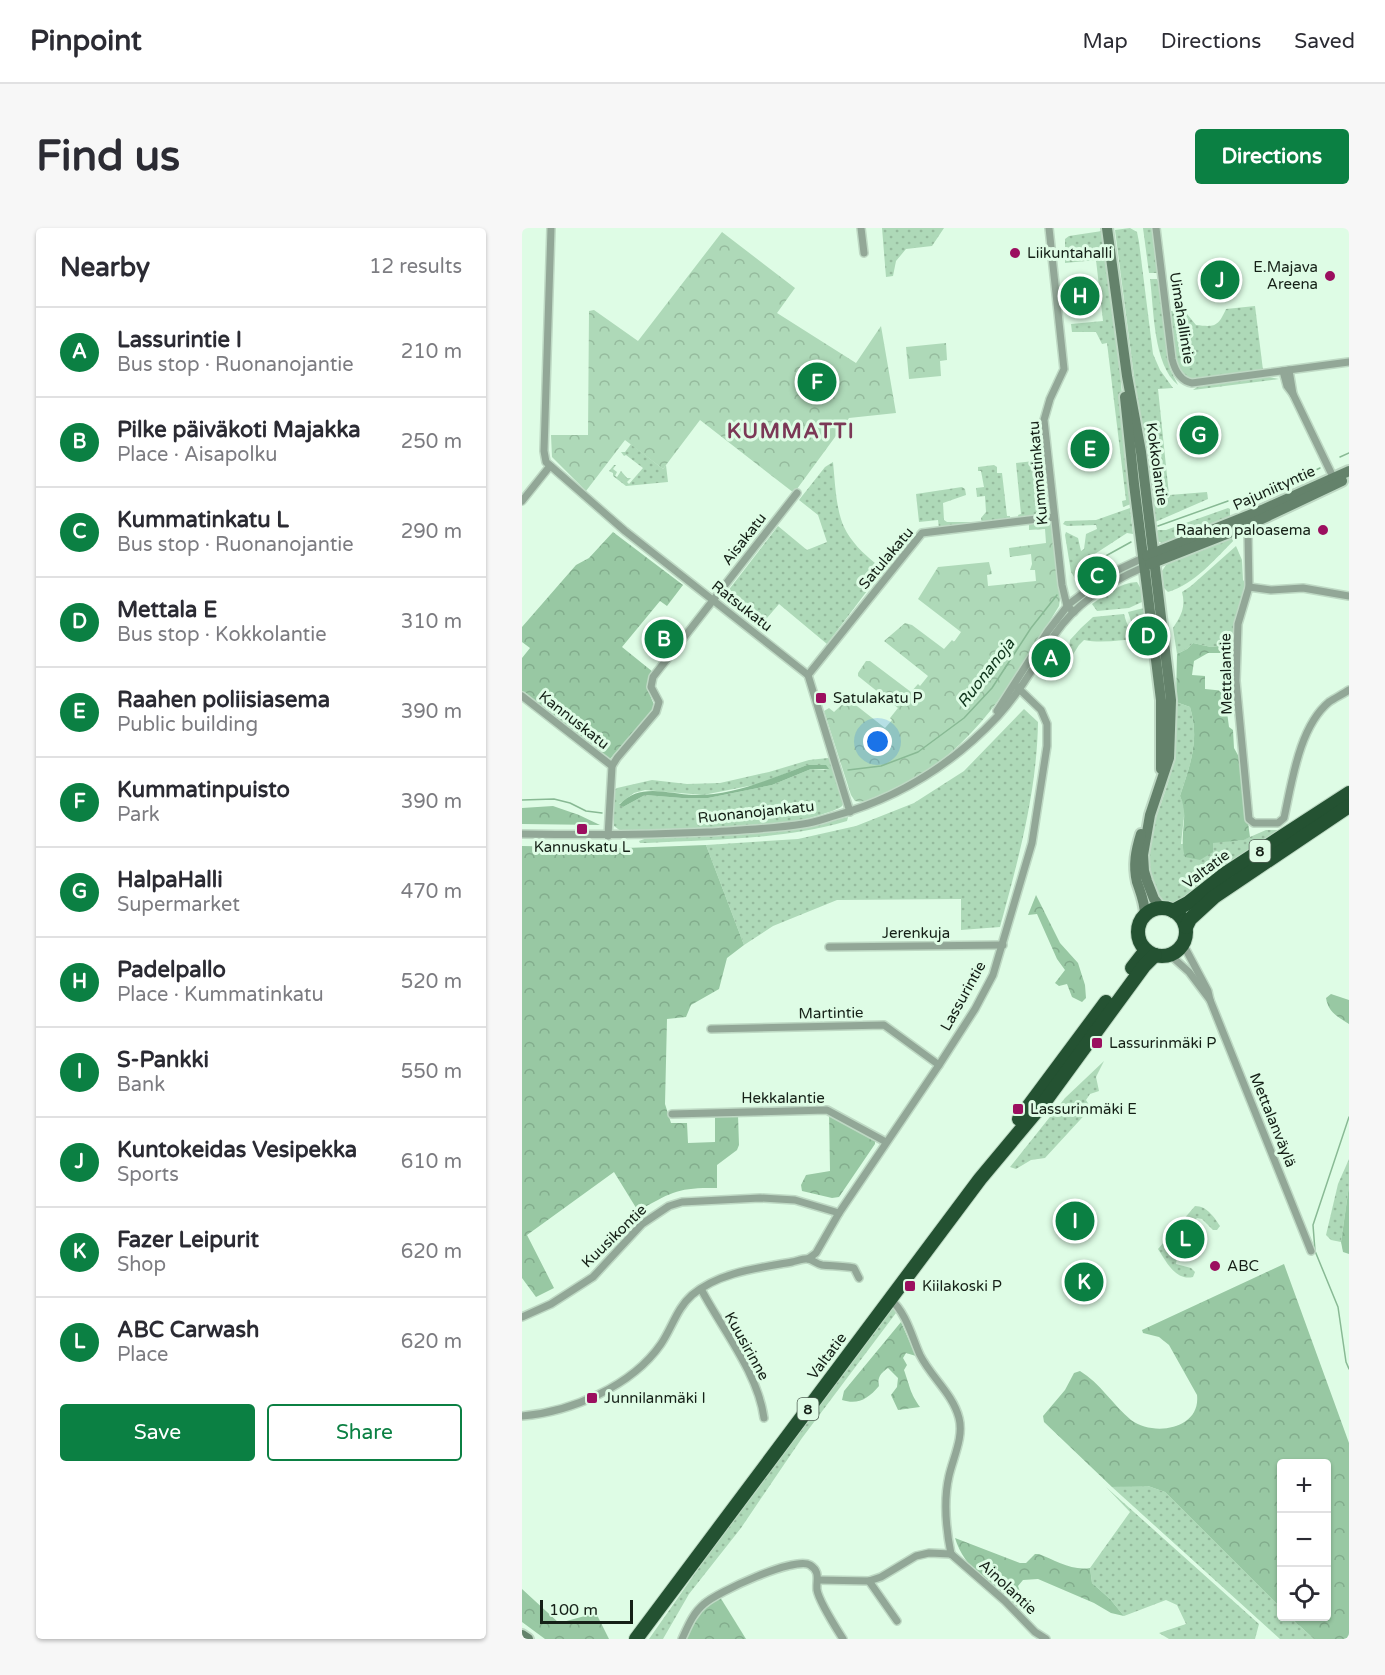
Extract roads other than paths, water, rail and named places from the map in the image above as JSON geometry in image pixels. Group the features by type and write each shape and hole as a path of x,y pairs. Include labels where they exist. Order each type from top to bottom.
{"highway":[{"name":"Valtatie","path":"1167,910 1188,903 1226,873 1349,793"},
{"name":"Valtatie","path":"1186,927 1196,912 1221,892 1349,806"},
{"name":"8","path":"1145,915 1152,911 1167,910"},
{"path":"1145,915 1138,930 1139,939 1150,952 1170,955 1183,944 1186,927 1178,914 1167,910"},
{"name":"Valtatie","path":"636,1639 980,1179 1045,1082 1150,952"}],"main road":[{"name":"Kokkolantie","path":"1107,228 1127,376 1141,452 1149,560 1170,700 1171,730 1167,769 1141,833 1135,862 1145,915"},
{"name":"Pajuniityntie","path":"1149,560 1335,481 1349,471"},
{"name":"Pajuniityntie","path":"1335,481 1349,478"},
{"name":"Kokkolantie","path":"1152,810 1143,855 1144,871 1154,899 1167,910"},
{"path":"522,1635 528,1639"}],"street":[{"path":"522,501 550,466 546,462 544,451 550,228"},
{"path":"861,228 864,253"},
{"name":"Kummatinkatu","path":"1049,228 1064,369 1050,399 1044,420 1062,585 1070,603"},
{"name":"Uimahallintie","path":"1156,228 1172,359 1180,377 1186,382 1349,362"},
{"path":"1286,370 1287,386 1335,481"},
{"name":"Ratsukatu","path":"550,466 625,531 808,675"},
{"name":"Aisakatu","path":"612,766 656,712 659,702 651,687 653,676 797,493"},
{"name":"Satulakatu","path":"808,675 922,533 1054,517"},
{"name":"Mettalantie","path":"1245,521 1249,554 1249,587 1238,624 1236,681 1249,819 1254,823 1278,823 1284,818 1297,760 1311,723 1328,703 1349,690"},
{"path":"1018,687 1048,631 1070,603 1109,574 1149,560"},
{"path":"1018,687 1056,633 1076,610 1111,582 1149,560"},
{"path":"1249,587 1271,590 1303,588 1349,596"},
{"path":"1070,603 1076,610"},
{"path":"808,675 850,812"},
{"name":"Ruonanojankatu","path":"522,834 608,836 747,830 805,824 850,812 884,799 939,769 972,741 1018,687"},
{"name":"Lassurintie","path":"808,1259 816,1252 839,1213 939,1065 993,975 1032,843 1047,746 1045,717 1018,687"},
{"name":"Kannuskatu","path":"522,696 612,766 608,836"},
{"name":"Mettalanväylä","path":"1183,944 1208,991 1311,1251"},
{"name":"Jerenkuja","path":"830,947 1003,945"},
{"name":"Mettalanväylä","path":"1170,955 1189,972 1210,1000"},
{"name":"Martintie","path":"711,1029 884,1026 939,1065"},
{"name":"Hekkalantie","path":"672,1114 827,1110 886,1142"},
{"name":"Kuusikontie","path":"522,1317 551,1304 593,1277 642,1224 669,1206 682,1202 760,1198 795,1200 839,1213"},
{"path":"522,1416 562,1409 580,1403 616,1384 655,1351 685,1302 701,1289 723,1278 748,1270 808,1259 821,1265 854,1268 859,1278"},
{"name":"Kuusirinne","path":"701,1289 745,1365 763,1407 764,1418"},
{"path":"818,1580 869,1581 881,1577 916,1556 929,1553 951,1554 946,1505 960,1419 945,1390 922,1359 901,1311 890,1299"},
{"name":"Ainolantie","path":"951,1554 1035,1632 1047,1639"},
{"path":"682,1639 691,1619 702,1605 725,1590 783,1566 799,1562 813,1567 818,1580 818,1592 843,1639"},
{"path":"869,1581 897,1621"}],"waterway":[{"name":"Ruonanoja","path":"1340,457 1349,453"},
{"name":"Ruonanoja","path":"1251,495 1278,488 1320,468"},
{"name":"Ruonanoja","path":"1158,526 1228,501"},
{"name":"Ruonanoja","path":"1076,577 1102,558 1131,542"},
{"name":"Ruonanoja","path":"848,770 881,766 918,752 964,718 992,688 1031,628 1057,595"},
{"name":"Ruonanoja","path":"522,800 554,799 570,803 586,811 602,813"},
{"name":"Ruonanoja","path":"1349,1117 1313,1225 1315,1251 1338,1307 1349,1369"}],"place":[{"name":"Liikuntahalli","path":"1015,253"},
{"name":"E.Majava Areena","path":"1330,276"},
{"name":"Kuntokeidas Vesipekka","path":"1220,280"},
{"name":"Padelpallo","path":"1080,296"},
{"name":"Kummatinpuisto","path":"817,382"},
{"name":"HalpaHalli","path":"1199,435"},
{"name":"Raahen poliisiasema","path":"1090,449"},
{"name":"Raahen paloasema","path":"1323,530"},
{"name":"Kummatinkatu L","path":"1097,576"},
{"name":"Mettala E","path":"1148,636"},
{"name":"Pilke päiväkoti Majakka","path":"664,639"},
{"name":"Lassurintie I","path":"1051,658"},
{"name":"Satulakatu P","path":"821,698"},
{"name":"Kannuskatu L","path":"582,829"},
{"name":"Lassurinmäki P","path":"1097,1043"},
{"name":"Lassurinmäki E","path":"1018,1109"},
{"name":"S-Pankki","path":"1075,1221"},
{"name":"ABC Carwash","path":"1185,1239"},
{"name":"ABC","path":"1215,1266"},
{"name":"Fazer Leipurit","path":"1084,1282"},
{"name":"Kiilakoski P","path":"910,1286"},
{"name":"Junnilanmäki I","path":"592,1398"}],"district":[{"name":"KUMMATTI","path":"791,431"}]}
